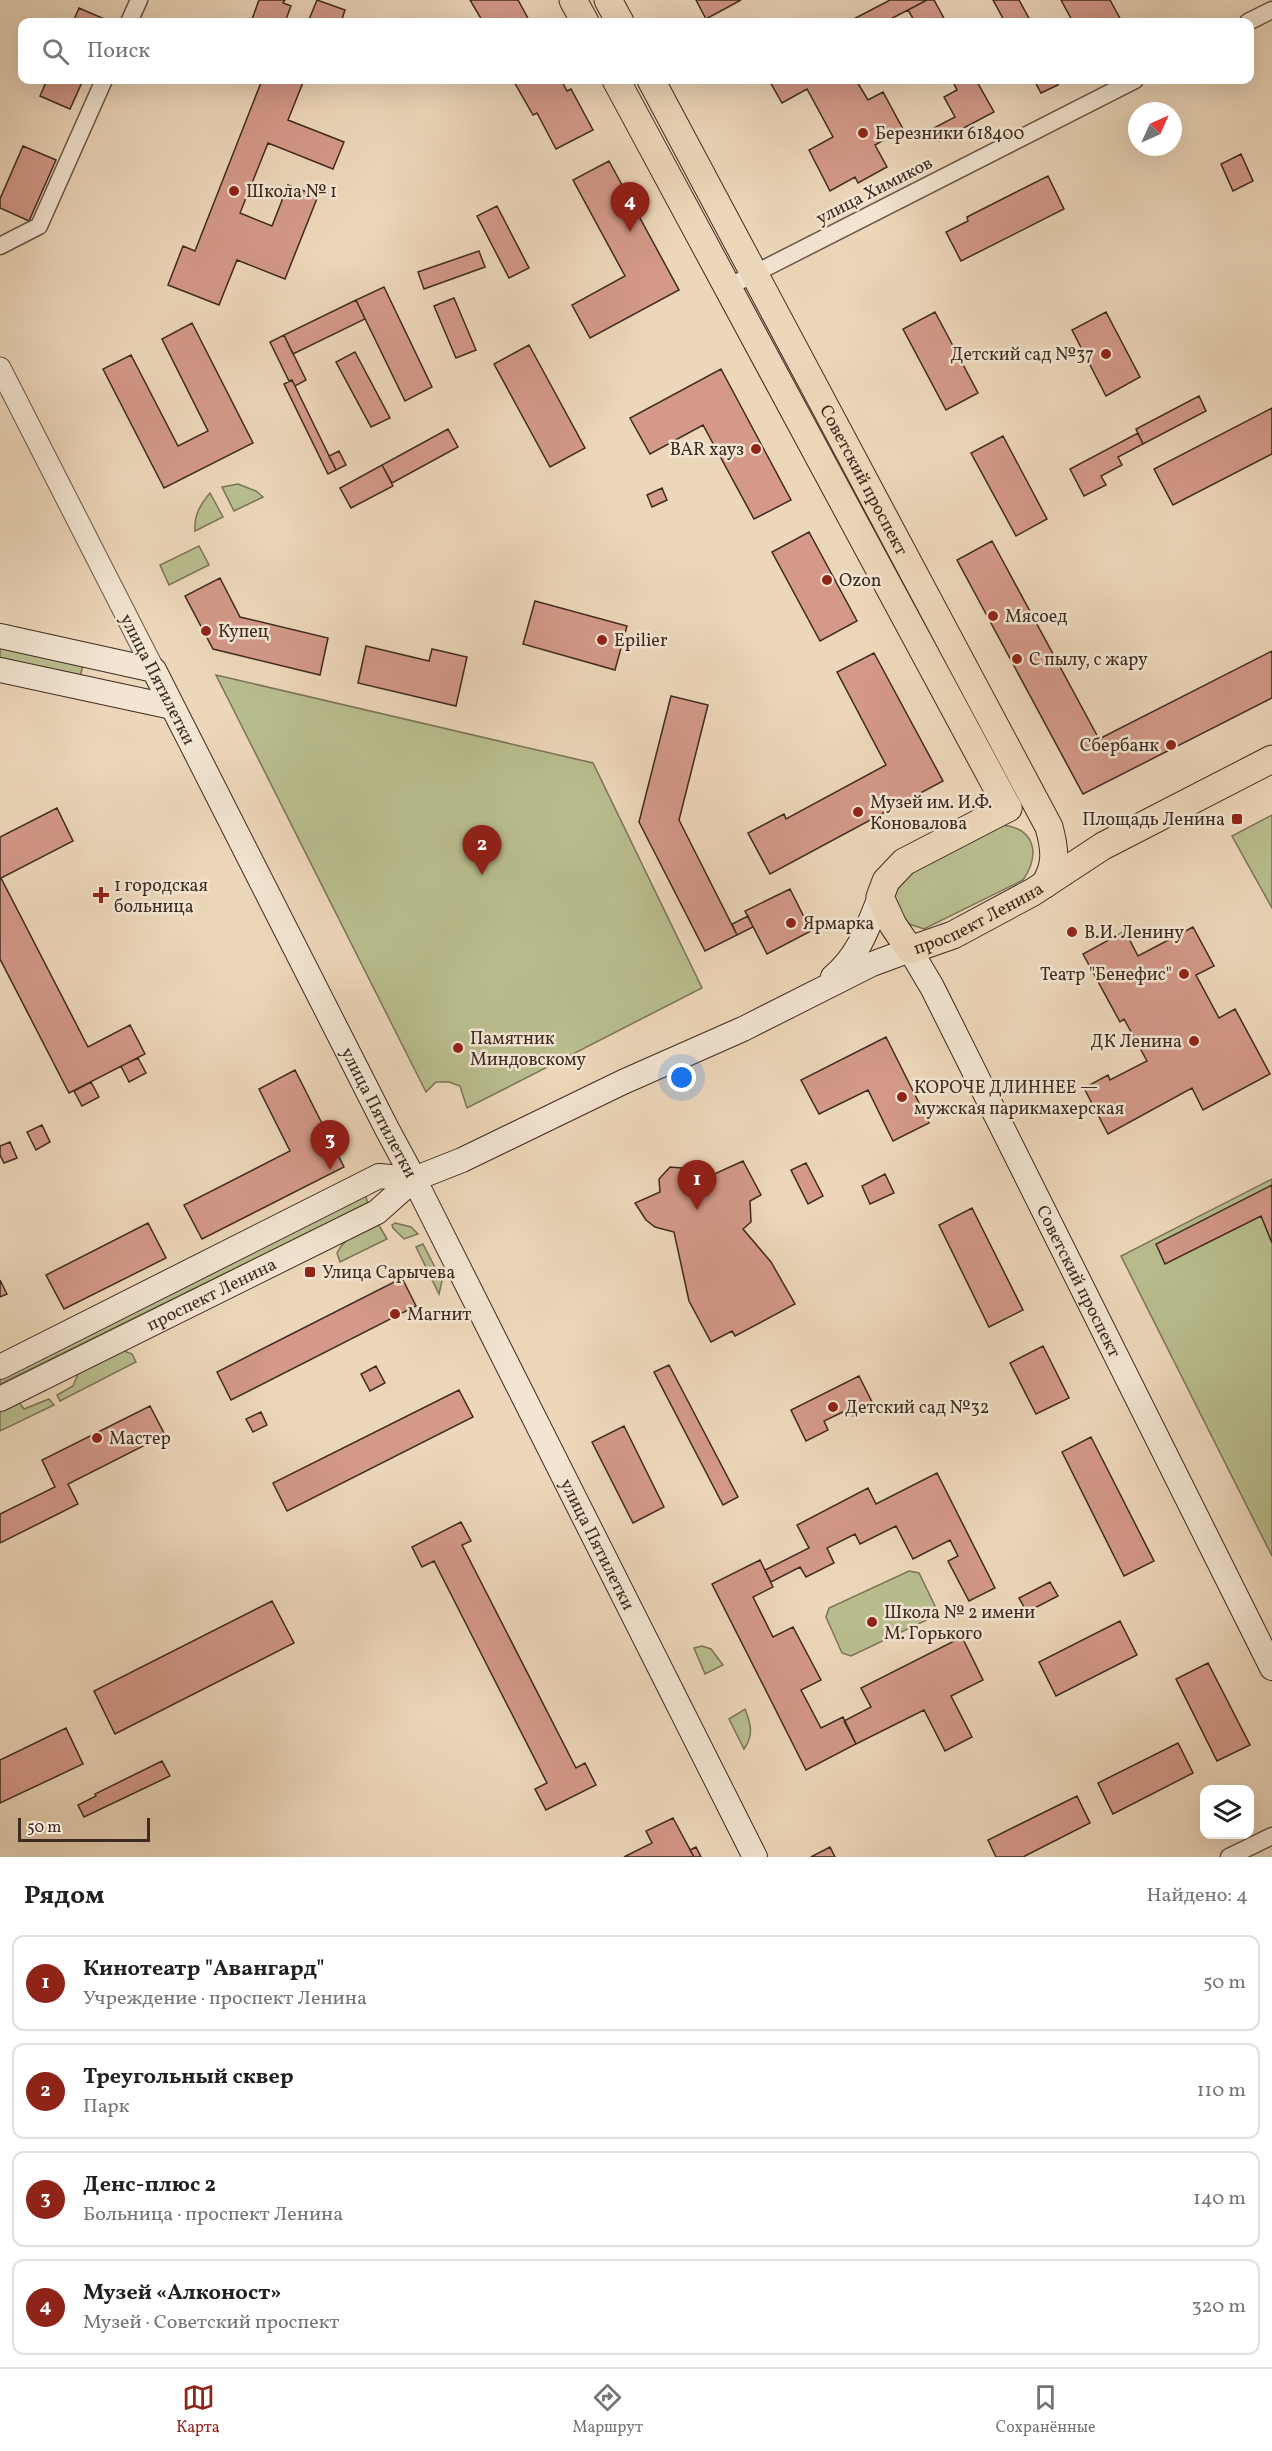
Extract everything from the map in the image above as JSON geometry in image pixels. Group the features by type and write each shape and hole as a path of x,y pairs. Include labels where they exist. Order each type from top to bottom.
{"main road":[{"path":"573,0 583,18"},
{"path":"608,0 618,18"},
{"name":"Советский проспект","path":"618,84 1008,808"},
{"name":"Советский проспект","path":"653,84 1049,827 1055,861 1052,873 1045,884"},
{"path":"0,636 154,670"},
{"path":"0,670 172,706"},
{"name":"улица Пятилетки","path":"154,670 414,1179 755,1857"},
{"name":"проспект Ленина","path":"0,1399 377,1212 414,1179 462,1160 623,1082 743,1029 872,964 953,935 1045,884 1102,846 1272,759"},
{"path":"1008,808 1087,846 1102,846"},
{"name":"проспект Ленина","path":"815,992 850,961 861,944 886,881 904,862 1008,808"},
{"name":"Советский проспект","path":"880,897 893,925 932,987 1272,1668"},
{"name":"проспект Ленина","path":"0,1367 379,1176 414,1179"}],"street":[{"path":"131,18 139,0"},
{"path":"1254,19 1272,10"},
{"path":"0,246 39,226 102,84"},
{"name":"улица Химиков","path":"728,287 1127,84"},
{"name":"улица Пятилетки","path":"0,368 154,670"},
{"path":"1229,1857 1272,1836"}],"green space":[{"path":"238,484 256,491 263,497 234,511 222,487"},
{"path":"210,493 223,517 195,531 198,510"},
{"path":"199,546 209,565 169,585 160,565"},
{"path":"0,642 83,665 80,677 0,660"},
{"path":"216,675 593,763 702,988 467,1108 460,1086 449,1082 436,1082 426,1092"},
{"path":"1272,815 1272,908 1232,836"},
{"path":"1003,825 1014,827 1022,832 1032,845 1032,861 1023,880 924,929 909,924 895,909 893,890 906,872"},
{"path":"1272,1179 1272,1556 1121,1256"},
{"path":"365,1195 368,1203 0,1384 0,1378"},
{"path":"377,1222 387,1239 340,1262 337,1253 340,1247 354,1235"},
{"path":"395,1223 411,1227 418,1234 404,1239 393,1228 392,1225"},
{"path":"423,1244 442,1281 439,1294 416,1247"},
{"path":"119,1349 132,1354 136,1362 60,1401 57,1395 73,1386 80,1369"},
{"path":"49,1399 54,1405 0,1431 0,1410 18,1401 24,1409"},
{"path":"909,1571 919,1573 936,1608 931,1618 851,1656 842,1653 826,1617 829,1608"},
{"path":"702,1646 711,1649 723,1665 705,1674 694,1648"},
{"path":"745,1709 750,1729 749,1739 744,1749 729,1719"}],"building":[{"path":"259,0 285,0 283,3 291,6 286,18 252,18"},
{"path":"317,0 345,10 342,18 310,18"},
{"path":"470,0 518,0 528,18 481,18"},
{"path":"696,0 741,0 708,18 705,18"},
{"path":"890,0 927,0 893,18 856,18"},
{"path":"927,0 934,0 944,18 913,18 908,10"},
{"path":"993,0 1019,0 1029,18 1003,18"},
{"path":"1061,0 1110,0 1120,18 1071,18"},
{"path":"79,8 102,18 75,18"},
{"path":"45,84 81,84 70,109 40,96"},
{"name":"Школа № 1","path":"260,84 302,84 288,120 344,142 333,169 268,143 240,213 272,226 288,185 318,196 285,279 237,260 219,305 168,285 183,246 195,251"},
{"path":"515,84 563,84 567,91 571,89 593,130 556,149 537,113 533,115"},
{"name":"Березники 618400","path":"771,84 858,84 868,100 883,92 903,129 875,145 887,167 858,183 855,177 830,191 809,150 833,137 807,89 782,103"},
{"path":"954,84 978,84 994,112 939,141 932,129 955,117 944,97 957,90"},
{"path":"1036,84 1058,85 1041,93"},
{"path":"23,146 56,160 29,221 0,208 0,199"},
{"path":"1241,154 1253,181 1233,191 1221,164"},
{"path":"609,161 679,290 590,338 572,305 625,276 573,180"},
{"path":"1048,176 1064,209 961,261 946,232 968,221 967,217"},
{"path":"497,206 529,268 509,278 477,216"},
{"path":"479,251 485,267 424,289 418,272"},
{"path":"384,287 432,387 405,401 356,300"},
{"path":"454,298 476,350 456,358 434,306"},
{"path":"356,300 365,319 293,354 284,335"},
{"path":"935,312 978,393 946,410 903,329"},
{"name":"Детский сад №37","path":"1106,312 1140,377 1106,396 1072,330"},
{"path":"192,323 253,443 164,488 103,369 131,355 178,446 208,431 162,339"},
{"path":"284,335 306,380 295,386 292,380 289,381 270,342"},
{"path":"529,345 585,448 550,467 494,364"},
{"path":"355,352 390,418 371,427 336,362"},
{"path":"721,369 791,500 754,519 703,425 650,454 630,418"},
{"path":"292,380 336,470 328,474 284,384"},
{"path":"1199,396 1206,411 1143,444 1136,429"},
{"path":"1272,408 1272,454 1173,505 1154,469"},
{"path":"448,429 458,447 392,483 382,465"},
{"path":"1138,433 1143,444 1118,457 1122,465 1101,476 1106,485 1084,496 1070,469"},
{"path":"1003,436 1047,519 1016,536 971,453"},
{"path":"339,451 346,465 336,470 329,456"},
{"path":"382,465 393,486 351,508 340,488"},
{"path":"662,488 667,500 652,507 647,495"},
{"path":"809,532 857,621 820,641 772,552"},
{"path":"992,541 1099,739 1272,651 1272,698 1083,794 957,560"},
{"path":"220,578 240,617 328,638 320,675 213,649 185,596"},
{"path":"535,601 627,626 615,670 523,644"},
{"path":"366,646 429,661 432,649 467,657 456,706 358,683"},
{"path":"874,653 943,781 770,874 748,833 784,814 786,819 886,765 837,672"},
{"path":"671,696 708,705 679,820 737,935 705,951 639,822"},
{"path":"57,808 73,841 1,878 88,1047 130,1025 145,1054 69,1093 0,959 0,837"},
{"path":"790,889 811,931 767,954 745,911"},
{"path":"748,916 753,927 737,935 732,924"},
{"name":"ДК Ленина","path":"1193,927 1214,966 1196,975 1219,1018 1235,1009 1270,1074 1203,1110 1192,1088 1108,1134 1084,1088 1108,1075 1110,1080 1147,1061 1124,1019 1120,1022 1083,954 1125,931 1138,956"},
{"path":"886,1037 929,1123 893,1141 868,1090 819,1114 801,1080"},
{"path":"138,1058 146,1073 129,1082 121,1066"},
{"path":"295,1070 344,1167 202,1239 184,1205 290,1151 259,1089"},
{"path":"91,1082 99,1097 82,1106 74,1091"},
{"path":"42,1125 50,1142 36,1150 27,1132"},
{"path":"10,1142 17,1158 4,1163 0,1155 0,1146"},
{"path":"743,1161 761,1195 750,1201 751,1222 743,1229 771,1262 795,1304 735,1336 732,1331 711,1342 689,1301 674,1232 655,1227 646,1220 635,1203 660,1192 659,1179 670,1167 682,1168 690,1177 705,1166 708,1177"},
{"path":"806,1163 823,1196 808,1204 791,1170"},
{"path":"885,1174 894,1193 870,1204 862,1186"},
{"path":"1272,1185 1272,1243 1261,1216 1165,1264 1156,1244"},
{"path":"972,1208 1023,1310 989,1327 939,1225"},
{"path":"148,1223 166,1258 64,1309 46,1275"},
{"path":"402,1278 416,1306 231,1400 217,1372"},
{"path":"0,1280 7,1294 0,1297"},
{"path":"1043,1346 1069,1398 1036,1414 1010,1363"},
{"path":"669,1365 738,1497 723,1505 654,1372"},
{"path":"376,1366 385,1383 370,1391 361,1374"},
{"name":"Детский сад №32","path":"859,1376 874,1406 853,1416 849,1409 824,1421 828,1430 806,1441 791,1410"},
{"path":"459,1390 473,1417 287,1511 273,1483"},
{"path":"150,1406 165,1435 68,1484 78,1504 0,1543 0,1514 55,1487 42,1460"},
{"path":"261,1412 267,1425 253,1432 246,1419"},
{"path":"624,1426 664,1507 633,1523 592,1442"},
{"path":"1091,1437 1154,1561 1124,1576 1062,1452"},
{"path":"937,1473 995,1588 969,1601 948,1561 958,1556 950,1540 913,1559 896,1526 860,1544 855,1534 827,1548 834,1563 806,1577 800,1567 771,1582 765,1570 809,1548 797,1525 868,1488 876,1504"},
{"path":"461,1522 471,1541 462,1545 576,1768 585,1763 596,1785 546,1810 535,1789 547,1783 434,1561 422,1567 412,1547"},
{"path":"760,1560 773,1587 753,1597 773,1637 793,1627 821,1680 801,1690 821,1728 843,1717 856,1744 806,1770 712,1584"},
{"path":"1050,1582 1058,1596 1027,1612 1019,1598"},
{"path":"272,1601 294,1643 115,1734 94,1691"},
{"path":"1120,1621 1137,1655 1056,1696 1039,1662"},
{"path":"962,1637 983,1680 951,1696 972,1737 945,1751 924,1710 856,1744 844,1721 871,1707 861,1688"},
{"path":"1208,1663 1250,1745 1217,1761 1176,1679"},
{"path":"66,1728 83,1764 0,1803 0,1760"},
{"path":"1178,1743 1193,1773 1113,1814 1098,1783"},
{"path":"162,1761 170,1776 84,1817 78,1805 96,1796 95,1794"},
{"path":"1077,1796 1090,1823 1023,1857 996,1857 988,1840"},
{"path":"673,1818 694,1857 624,1857 652,1843 646,1831"},
{"path":"696,1847 701,1857 694,1857 690,1850"},
{"path":"830,1847 835,1857 811,1857"}],"place":[{"name":"Березники 618400","path":"863,133"},
{"name":"Школа № 1","path":"234,191"},
{"name":"Музей «Алконост»","path":"630,232"},
{"name":"Детский сад №37","path":"1106,354"},
{"name":"BAR хауз","path":"756,449"},
{"name":"Ozon","path":"827,580"},
{"name":"Мясоед","path":"993,616"},
{"name":"Купец","path":"206,631"},
{"name":"Epilier","path":"602,640"},
{"name":"С пылу, с жару","path":"1017,659"},
{"name":"Сбербанк","path":"1171,745"},
{"name":"Музей им. И.Ф. Коновалова","path":"858,812"},
{"name":"Площадь Ленина","path":"1237,819"},
{"name":"Треугольный сквер","path":"482,875"},
{"name":"1 городская больница","path":"101,895"},
{"name":"Ярмарка","path":"791,923"},
{"name":"В.И. Ленину","path":"1072,932"},
{"name":"Театр \"Бенефис\"","path":"1184,974"},
{"name":"ДК Ленина","path":"1194,1041"},
{"name":"Памятник Миндовскому","path":"458,1048"},
{"name":"КОРОЧЕ ДЛИННЕЕ — мужская парикмахерская","path":"902,1097"},
{"name":"Денс-плюс 2","path":"330,1170"},
{"name":"Кинотеатр \"Авангард\"","path":"697,1210"},
{"name":"Улица Сарычева","path":"310,1272"},
{"name":"Магнит","path":"395,1314"},
{"name":"Детский сад №32","path":"833,1407"},
{"name":"Мастер","path":"97,1438"},
{"name":"Школа № 2 имени М. Горького","path":"872,1622"}]}
